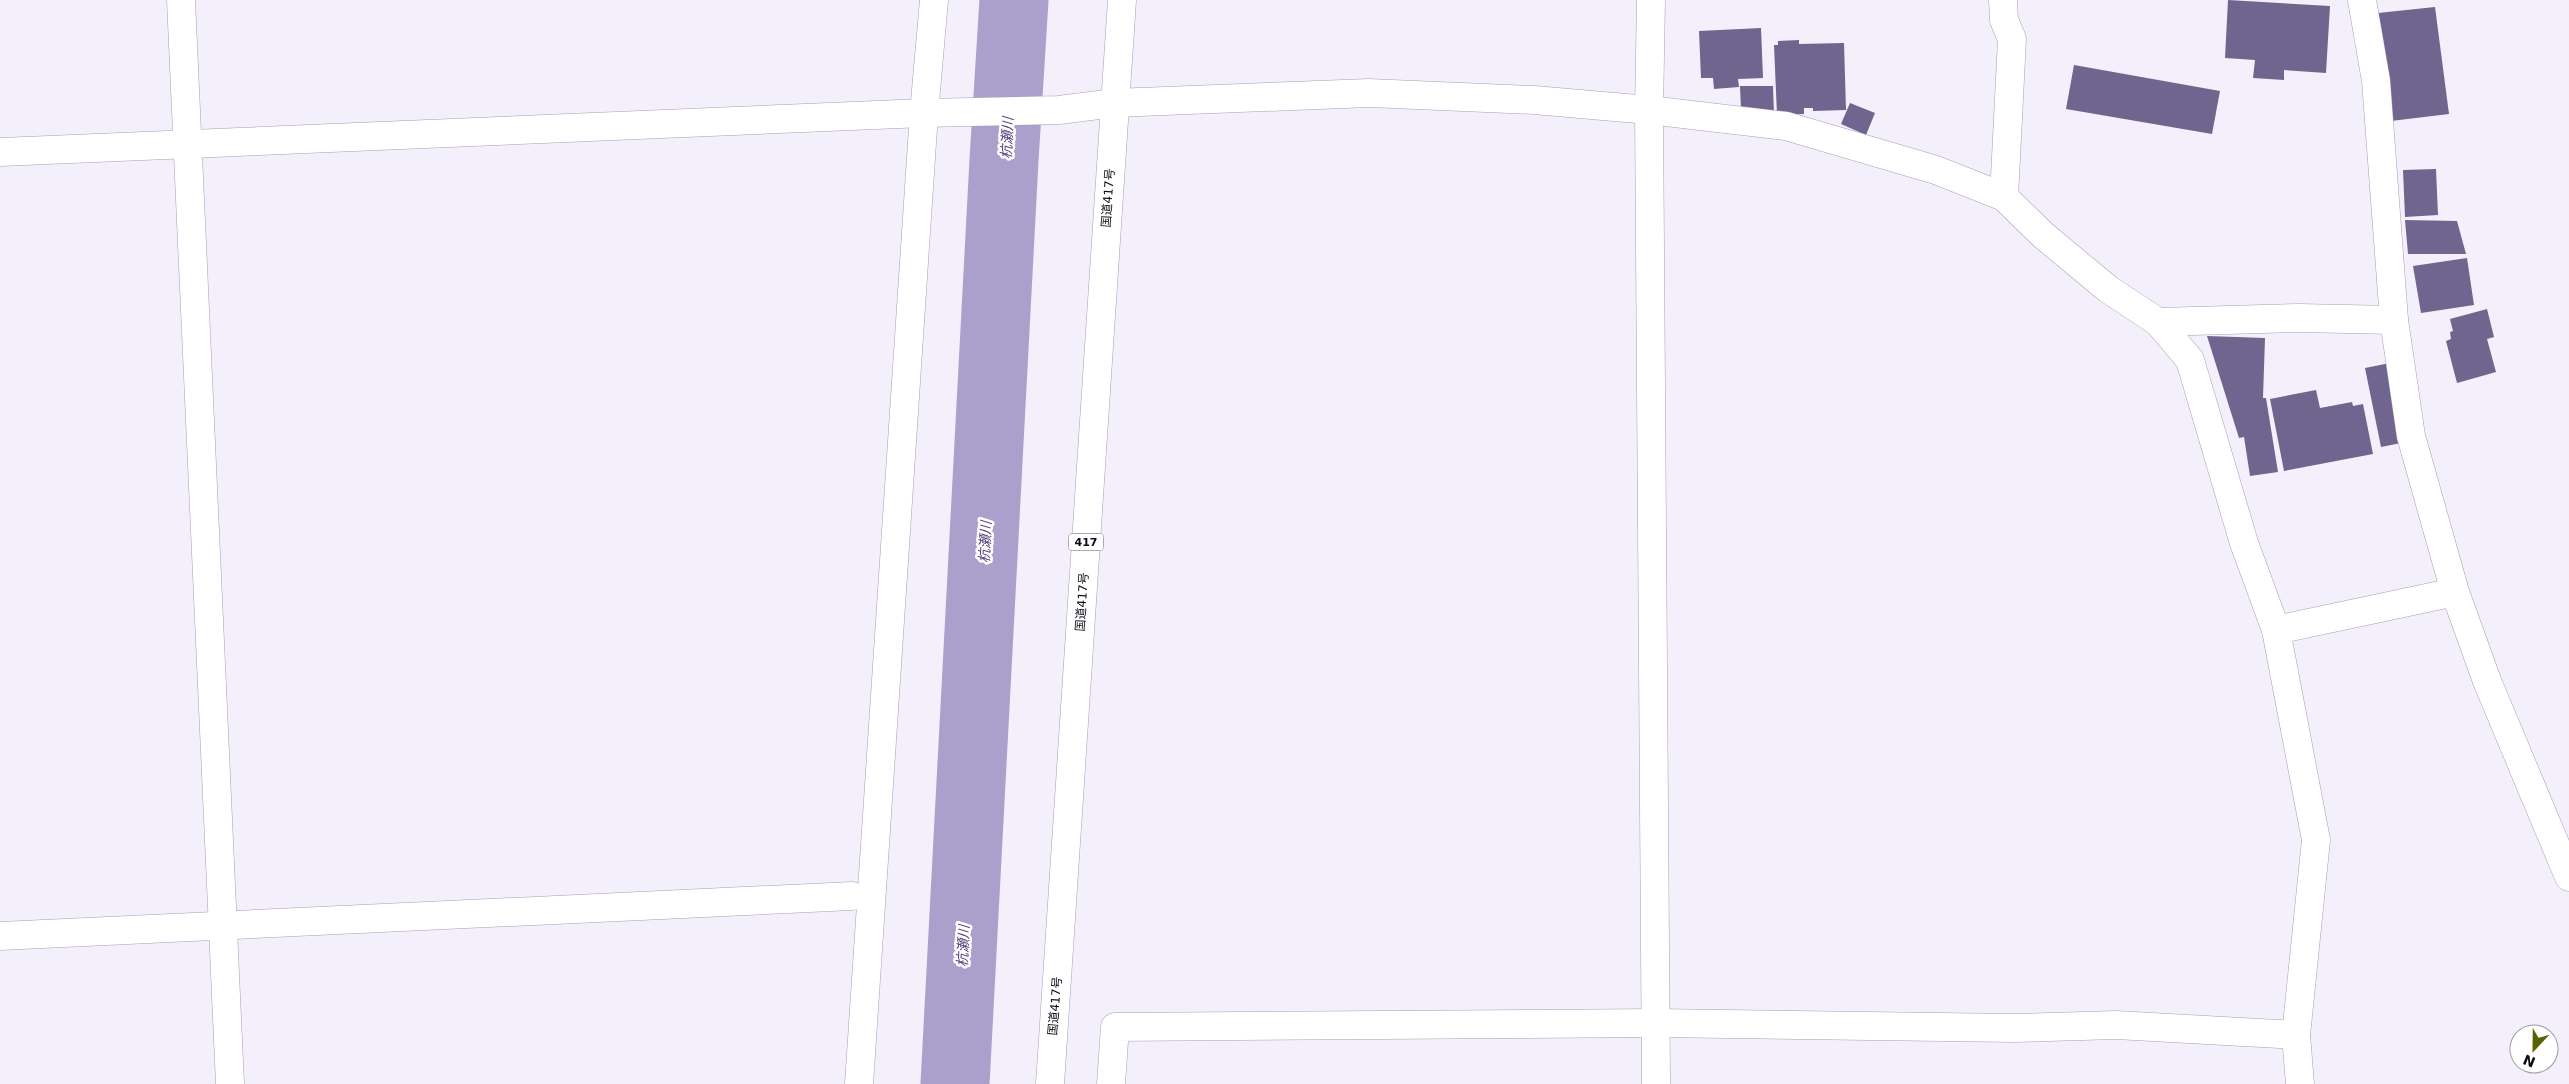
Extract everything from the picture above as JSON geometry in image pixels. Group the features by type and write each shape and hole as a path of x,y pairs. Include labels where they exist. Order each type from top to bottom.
{"main road":[{"path":"181,0 230,1084"},
{"path":"859,1084 932,114 934,0"},
{"name":"国道417号","path":"1050,1084 1122,0"},
{"path":"1651,0 1650,110 1656,1084"},
{"path":"2004,0 2004,20 2012,38 2004,197"},
{"path":"2362,0 2376,81 2394,320 2411,436 2454,592 2487,681 2569,877"},
{"path":"0,152 1060,110 1114,103 1369,93 1534,100 1650,110 1786,126 1936,170 2004,197 2043,235 2108,289 2158,322 2190,360 2244,543 2276,630 2316,840 2296,1035 2300,1084"},
{"path":"2158,322 2299,318 2394,320"},
{"path":"2276,630 2454,592"},
{"path":"0,936 852,896"},
{"path":"1112,1084 1115,1027 1657,1023 2014,1028 2116,1025 2296,1035"}],"building":[{"path":"2228,0 2330,6 2326,73 2284,70 2284,80 2253,78 2255,60 2225,58"},
{"path":"2435,7 2449,114 2391,121 2378,13"},
{"path":"1761,28 1763,78 1738,79 1739,87 1714,89 1713,78 1701,78 1699,31"},
{"path":"1799,40 1799,44 1844,43 1846,110 1813,111 1813,108 1804,108 1804,114 1777,115 1774,45 1778,45 1778,41"},
{"path":"2074,65 2220,91 2212,134 2066,109"},
{"path":"1740,86 1773,86 1774,114 1741,109"},
{"path":"1850,103 1875,113 1866,135 1841,124"},
{"path":"2436,169 2438,215 2405,217 2403,170"},
{"path":"2405,220 2457,221 2466,254 2408,254"},
{"path":"2467,258 2474,305 2421,313 2413,266"},
{"path":"2487,309 2494,337 2487,339 2496,372 2457,383 2446,341 2451,339 2450,332 2453,331 2450,319"},
{"path":"2207,336 2265,338 2263,398 2266,398 2278,472 2250,476 2244,437 2239,438"},
{"path":"2395,362 2411,441 2381,447 2365,368"},
{"path":"2316,390 2320,408 2352,402 2353,406 2363,404 2373,454 2284,471 2270,399"}],"waterway":[{"name":"杭瀬川","path":"955,1084 1014,0"}]}
